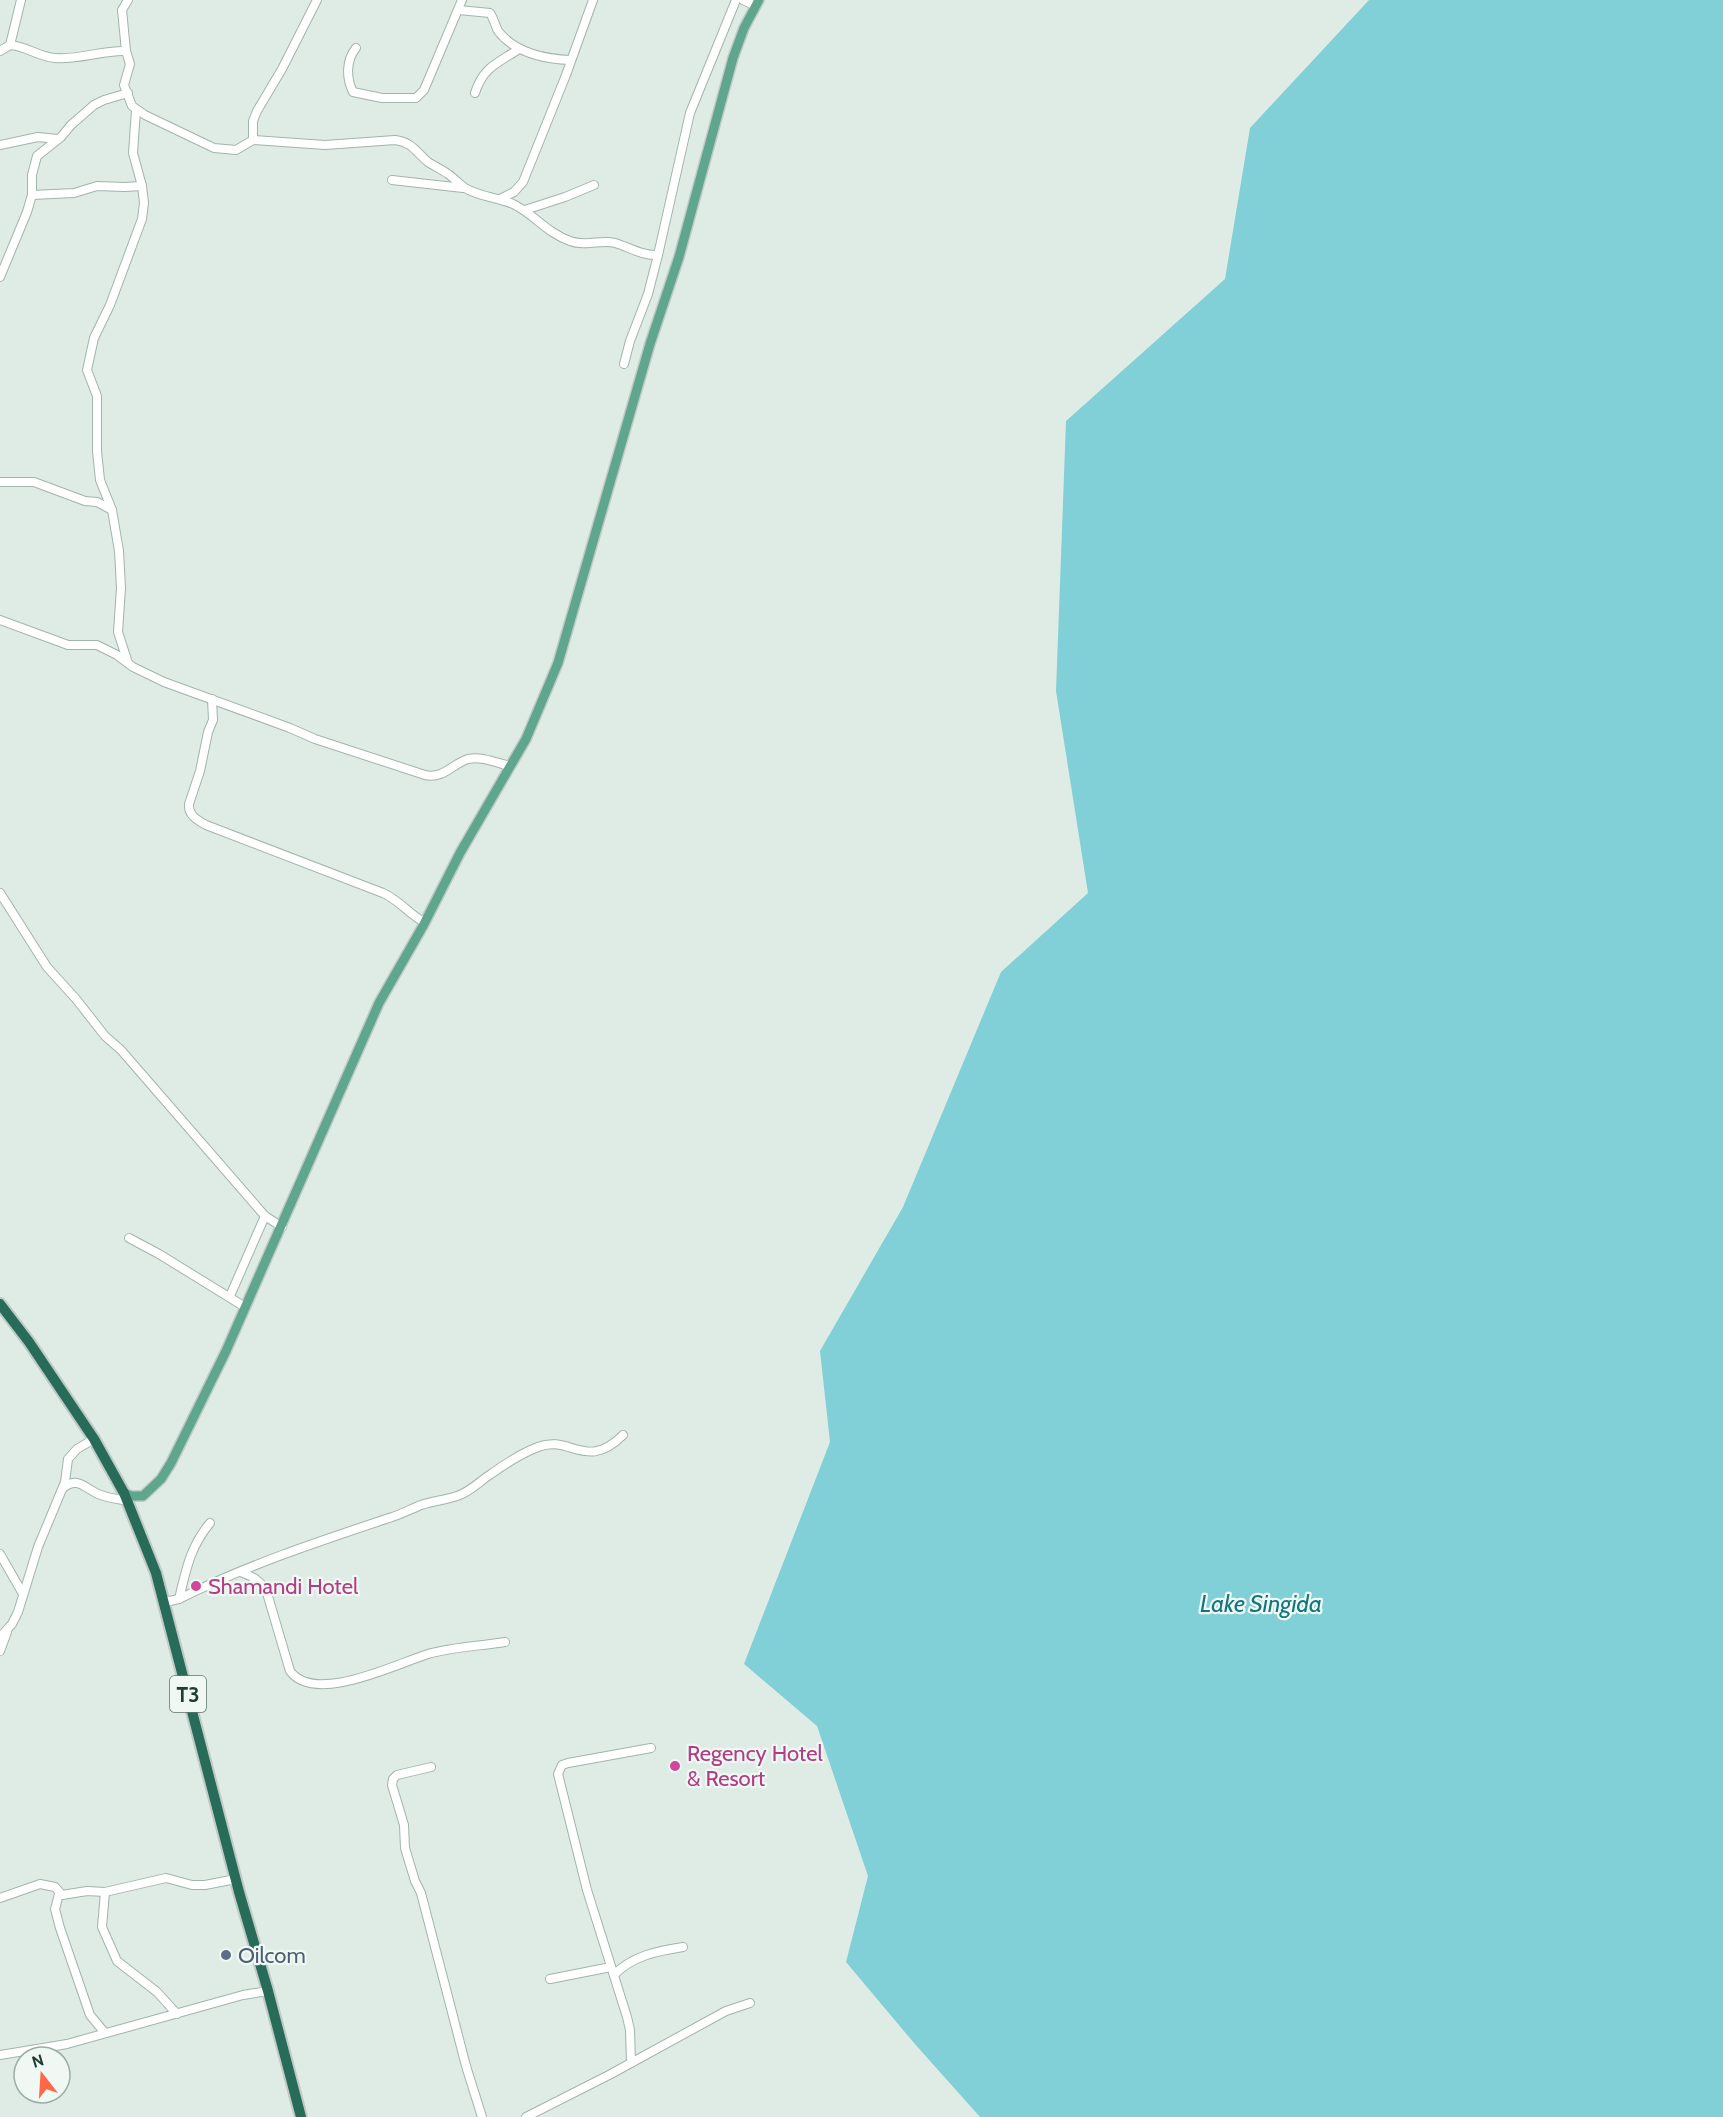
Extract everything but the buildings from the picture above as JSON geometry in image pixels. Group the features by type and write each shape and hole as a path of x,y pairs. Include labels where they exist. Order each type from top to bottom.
{"highway":[{"name":"T3","path":"0,1304 42,1361 94,1439 126,1497 156,1573 301,2117"}],"main road":[{"path":"126,1497 143,1496 167,1471 282,1227 379,1003 526,739 558,663 650,344 679,257 733,58 744,27 757,3"}],"street":[{"path":"10,45 21,0"},
{"path":"128,0 122,10 126,51 130,64 124,85 129,100 136,110 214,148 236,150 253,140 325,145 401,141 412,145 425,159 464,188"},
{"path":"253,140 253,121 257,111 285,63 317,0"},
{"path":"356,48 348,63 350,86 353,92 382,98 416,98 424,90 462,0"},
{"path":"500,199 514,192 524,182 593,0"},
{"path":"624,364 648,294 690,113 736,0"},
{"path":"743,0 757,3"},
{"path":"459,10 490,14 498,30 519,49 550,58 571,60"},
{"path":"0,51 10,45 18,45 38,55 54,58 78,58 113,51 126,51"},
{"path":"475,93 488,68 519,49"},
{"path":"0,277 27,213 32,195 35,159 99,102 128,93"},
{"path":"128,663 118,632 121,574 119,551 112,510 100,480 97,451 97,396 87,370 94,338 110,305 142,219 144,203 142,186 133,153 136,110"},
{"path":"0,145 38,137 57,139"},
{"path":"392,180 464,188 500,199 525,210 552,234 568,241 581,244 610,242 645,254 658,255"},
{"path":"525,210 594,185"},
{"path":"32,195 74,193 97,186 124,188 142,186"},
{"path":"0,482 34,482 75,497 98,502 112,510"},
{"path":"0,620 68,645 97,645 110,650 128,663 164,682 315,739 432,776 446,772 467,759 474,758 510,766"},
{"path":"212,699 213,720 188,808 194,818 215,829 383,892 424,922"},
{"path":"0,893 46,967 265,1216 282,1227"},
{"path":"230,1296 265,1216"},
{"path":"129,1238 245,1307"},
{"path":"165,1602 179,1599 350,1530 394,1517 421,1505 456,1497 492,1473 539,1447 550,1444 585,1453 592,1452 614,1444 623,1435"},
{"path":"0,1651 7,1631 18,1612 48,1520 63,1488 68,1459 77,1449 94,1439"},
{"path":"63,1488 68,1484 79,1483 102,1496 126,1497"},
{"path":"179,1599 193,1547 210,1523"},
{"path":"0,1554 22,1594"},
{"path":"242,1572 257,1579 267,1593 290,1671 297,1679 305,1683 346,1682 429,1654 505,1642"},
{"path":"0,1637 7,1631"},
{"path":"631,2063 630,2030 580,1867 560,1784 559,1769 568,1763 651,1748"},
{"path":"431,1767 397,1775 392,1785 402,1816 405,1848 421,1893 463,2056 482,2117"},
{"path":"59,1894 95,1890 105,1892 166,1878 192,1885 236,1879"},
{"path":"0,1898 40,1884 55,1887 59,1894 55,1909 60,1928 90,2015 105,2033"},
{"path":"105,1892 102,1927 117,1961 157,1992 177,2013"},
{"path":"550,1979 612,1971 633,1960 663,1950 683,1947"},
{"path":"0,2055 67,2044 243,1995 268,1992"},
{"path":"526,2117 726,2011 750,2003"}],"water":[{"name":"Lake Singida","path":"1369,0 1723,0 1723,2117 980,2117 846,1962 868,1876 817,1726 744,1664 830,1442 820,1351 903,1207 1001,972 1088,893 1056,691 1066,421 1225,279 1250,128"}],"place":[{"name":"Shamandi Hotel","path":"196,1586"},
{"name":"Regency Hotel & Resort","path":"675,1766"},
{"name":"Oilcom","path":"226,1955"}]}
